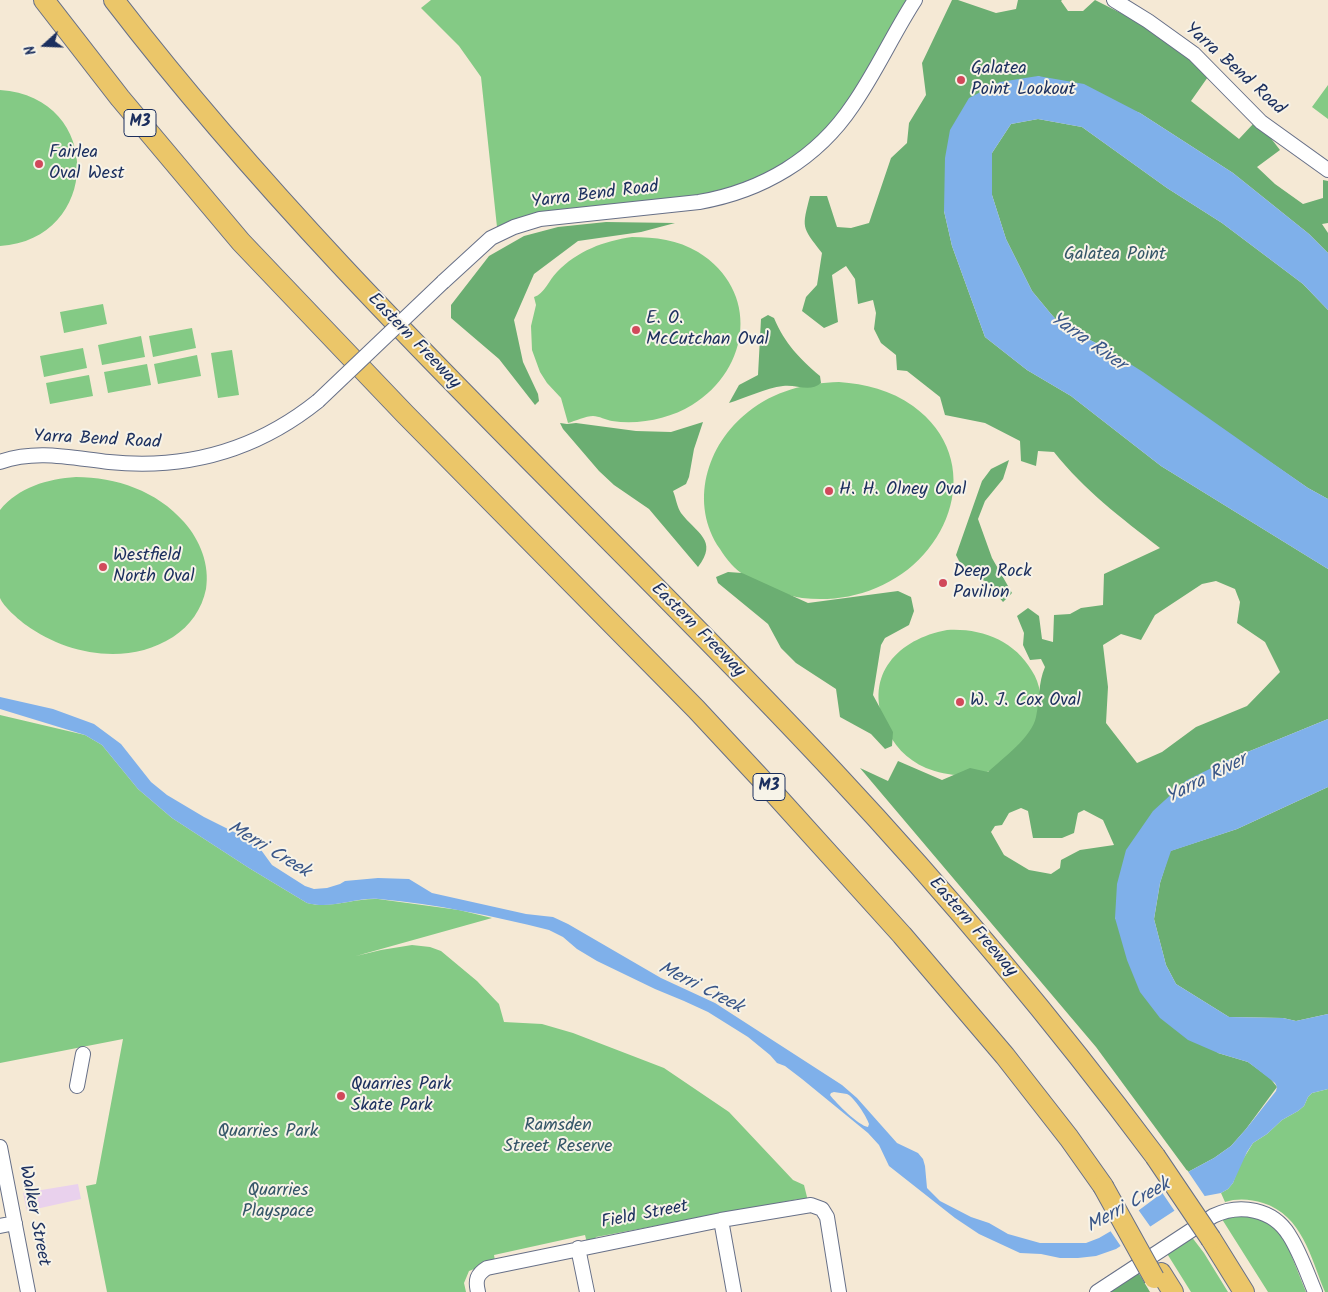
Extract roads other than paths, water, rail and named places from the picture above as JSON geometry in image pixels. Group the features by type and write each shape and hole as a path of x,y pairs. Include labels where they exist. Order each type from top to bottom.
{"highway":[{"name":"M3","path":"44,0 120,98 248,249 405,414 770,788 902,935 1005,1056 1064,1131 1103,1186 1159,1281 1173,1292"},
{"name":"Eastern Freeway","path":"114,0 177,80 276,196 449,380 780,716 890,833 1004,964 1155,1156 1244,1292"}],"street":[{"name":"Yarra Bend Road","path":"0,462 18,457 42,454 132,464 174,462 194,460 228,451 260,437 293,419 318,401 442,282 491,238 514,227 540,219 720,199 758,185 793,166 811,153 824,140 853,105 915,0"},
{"name":"Yarra Bend Road","path":"1114,0 1148,21 1194,54 1262,122 1328,170"},
{"path":"77,1086 84,1054"},
{"name":"Walker Street","path":"0,1147 28,1292"},
{"name":"Field Street","path":"478,1292 476,1284 480,1272 488,1268 721,1220 814,1205 825,1212 828,1222 839,1292"},
{"path":"1097,1292 1213,1216 1225,1211 1242,1209 1260,1212 1273,1218 1289,1234 1315,1292"},
{"path":"721,1220 734,1292"},
{"path":"0,1226 15,1223"},
{"path":"578,1248 587,1292"}],"water":[{"name":"Yarra River","path":"1038,76 1084,84 1140,113 1233,173 1309,234 1328,253 1328,310 1303,284 1222,223 1167,188 1082,127 1038,119 1011,124 992,153 992,195 1006,239 1032,291 1062,326 1100,345 1143,372 1308,488 1328,499 1328,569 1161,466 1071,396 1027,370 985,337 952,246 944,211 945,158 950,130 969,98 1000,82"},
{"name":"Yarra River","path":"0,697 53,709 94,724 121,744 151,782 167,795 204,817 256,843 272,865 305,886 314,889 327,888 345,881 378,878 409,879 432,893 526,914 553,917 568,924 661,978 715,1003 842,1085 857,1098 897,1143 918,1153 923,1159 925,1166 927,1188 940,1201 971,1217 989,1223 1008,1234 1040,1243 1086,1243 1111,1231 1188,1172 1231,1146 1276,1091 1275,1083 1248,1062 1218,1053 1188,1040 1160,1018 1140,992 1127,960 1115,918 1117,884 1126,850 1153,811 1187,780 1228,760 1328,719 1328,787 1237,829 1171,851 1160,883 1154,919 1166,965 1176,984 1229,1017 1283,1018 1296,1021 1328,1014 1328,1089 1312,1093 1304,1106 1282,1120 1267,1134 1253,1143 1233,1183 1228,1189 1221,1193 1205,1196 1174,1211 1116,1249 1096,1256 1078,1258 1060,1258 1041,1254 1020,1253 979,1234 955,1218 889,1166 879,1145 868,1133 802,1079 785,1066 777,1063 748,1037 708,1012 597,961 577,949 563,937 549,930 464,911 400,901 370,899 325,905 307,903 172,818 138,789 102,745 85,735 0,709","holes":["834,1092 847,1094 853,1099 866,1117 869,1124 868,1127 854,1119 837,1103 830,1095"]}],"place":[{"name":"Galatea Point Lookout","path":"961,80"},
{"name":"Fairlea Oval West","path":"39,164"},
{"name":"E. O. McCutchan Oval","path":"636,330"},
{"name":"H. H. Olney Oval","path":"829,491"},
{"name":"Westfield North Oval","path":"103,567"},
{"name":"Deep Rock Pavilion","path":"943,583"},
{"name":"W. J. Cox Oval","path":"960,702"},
{"name":"Quarries Park Skate Park","path":"341,1096"}],"park label":[{"name":"Galatea Point","path":"1115,256"},
{"name":"Quarries Park","path":"268,1133"},
{"name":"Ramsden Street Reserve","path":"558,1137"},
{"name":"Quarries Playspace","path":"278,1202"}],"water label":[{"name":"Merri Creek","path":"268,851"},
{"name":"Merri Creek","path":"700,989"},
{"name":"Merri Creek","path":"1129,1207"}]}
